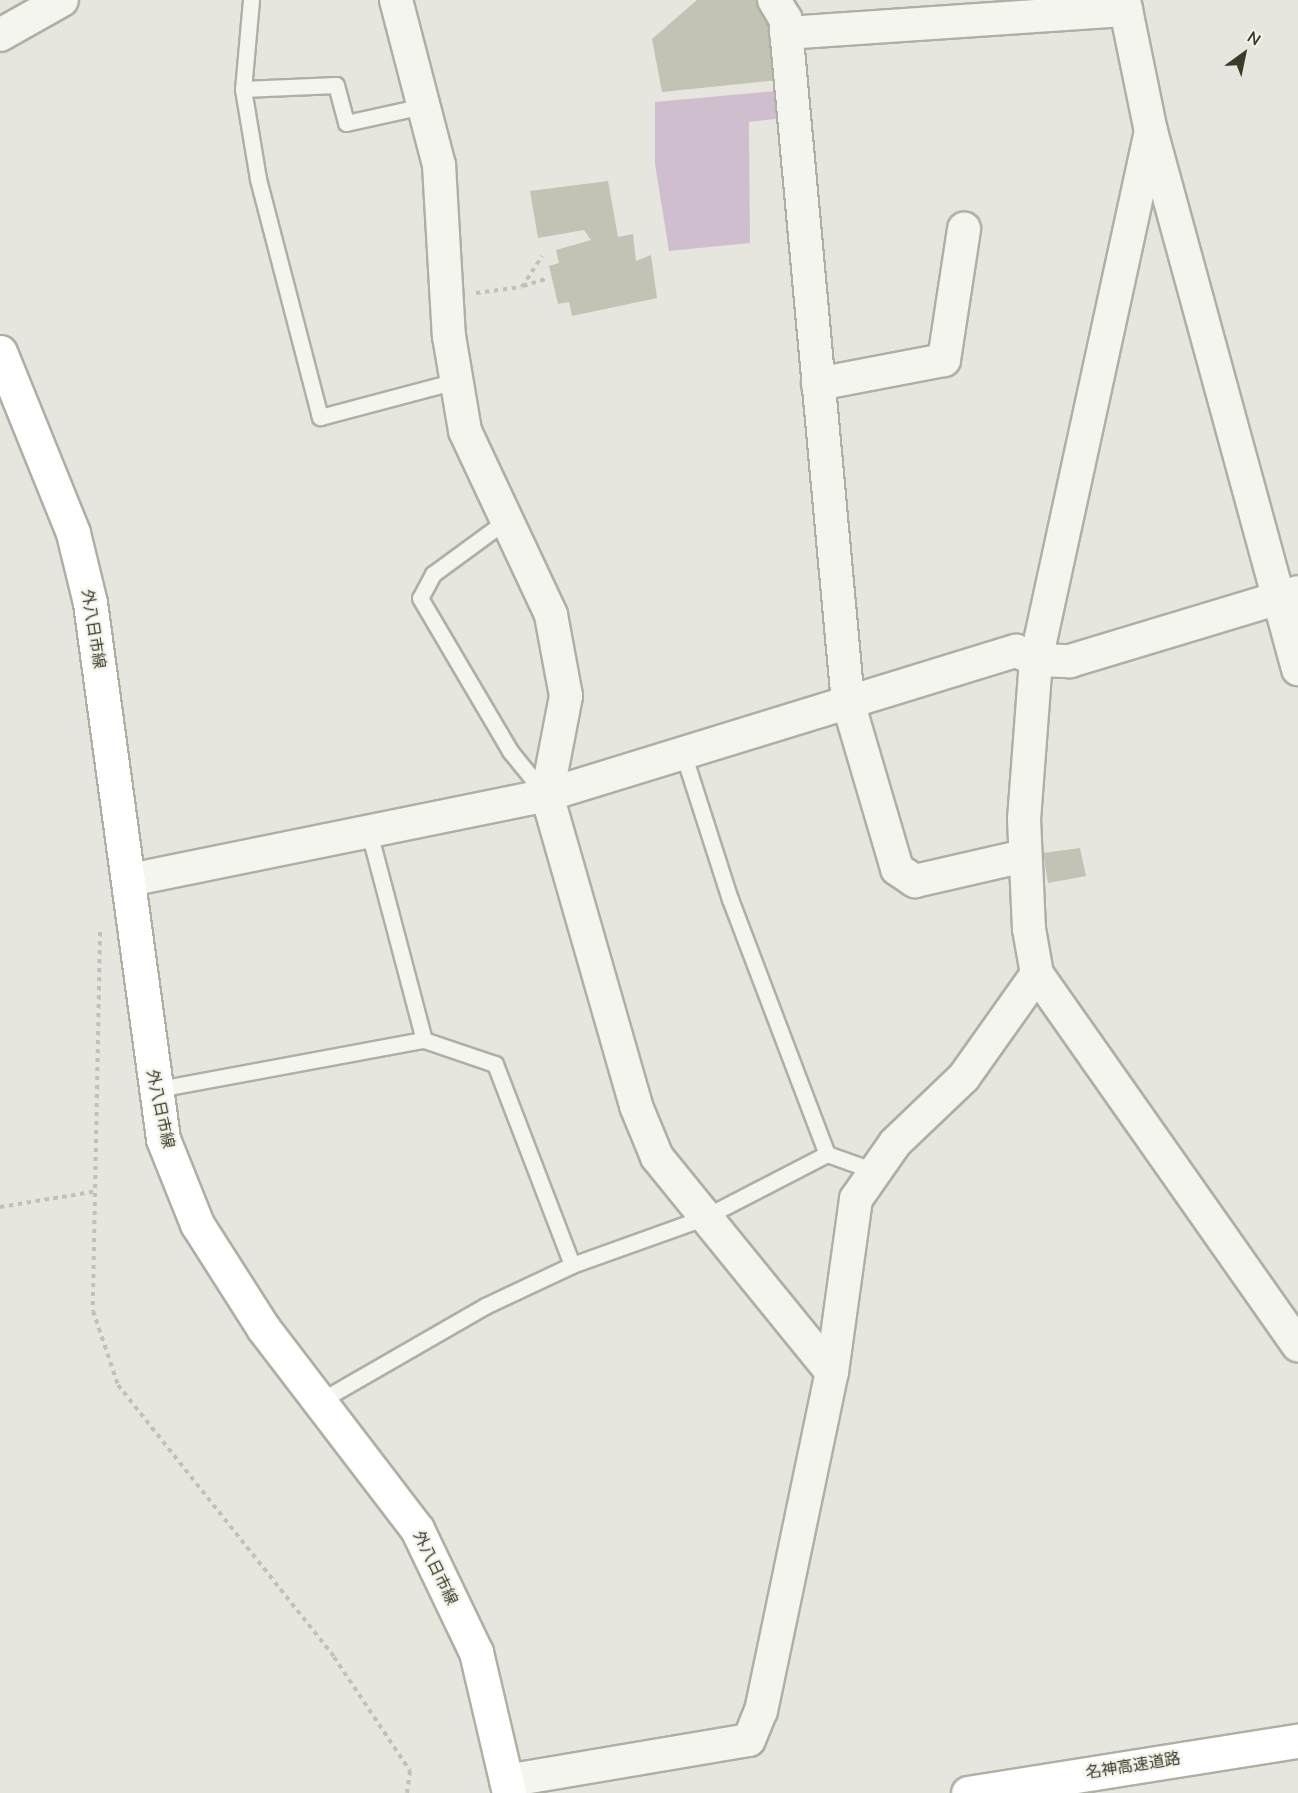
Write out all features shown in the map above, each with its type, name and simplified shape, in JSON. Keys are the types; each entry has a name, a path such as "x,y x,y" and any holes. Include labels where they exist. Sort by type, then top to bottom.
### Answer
{"main road":[{"name":"外八日市線","path":"0,352 73,533 90,603 130,880 153,1090 163,1139 197,1224 264,1329 417,1529 476,1652 507,1787"},
{"name":"名神高速道路","path":"968,1793 1298,1741"}],"street":[{"path":"0,36 62,0"},
{"path":"396,0 439,165 446,297 456,381 465,431 504,522 551,615 566,696 547,795 636,1106 657,1157 703,1218 832,1372"},
{"path":"774,0 786,33 848,702 897,869 915,881 1024,856"},
{"path":"786,33 975,10 1125,5 1151,131 1289,594 1298,669"},
{"path":"1151,131 1036,660 1024,856 1037,974 1298,1345"},
{"path":"818,384 944,360 964,229"},
{"path":"130,880 547,795 1016,651 1036,660 1070,660 1289,594"},
{"path":"507,1787 749,1740 761,1711 832,1372 856,1199 872,1170 964,1077 1037,974"}],"lane":[{"path":"251,0 243,89 258,179 320,417 456,381"},
{"path":"243,89 336,85 346,123 423,106"},
{"path":"504,522 433,574 420,598 510,751 547,795"},
{"path":"683,753 730,899 827,1154"},
{"path":"369,832 424,1040"},
{"path":"153,1090 424,1040 495,1064 572,1265"},
{"path":"320,1401 485,1306 572,1265 703,1218 827,1154 872,1170"}],"path":[{"path":"522,286 542,256"},
{"path":"446,297 522,286 546,279"},
{"path":"100,926 98,1191 93,1311 118,1385 334,1657 410,1772 407,1793"},
{"path":"0,1207 98,1191"}],"shaded area":[{"path":"776,91 783,118 749,122 750,243 669,251 655,164 655,102"}],"building":[{"path":"697,0 758,0 775,17 779,80 662,92 652,39"},
{"path":"608,181 618,237 633,234 636,261 651,255 657,298 572,316 569,302 558,304 549,266 559,263 556,250 591,240 584,230 538,238 530,191"},
{"path":"1080,848 1086,876 1048,883 1043,853"}]}
